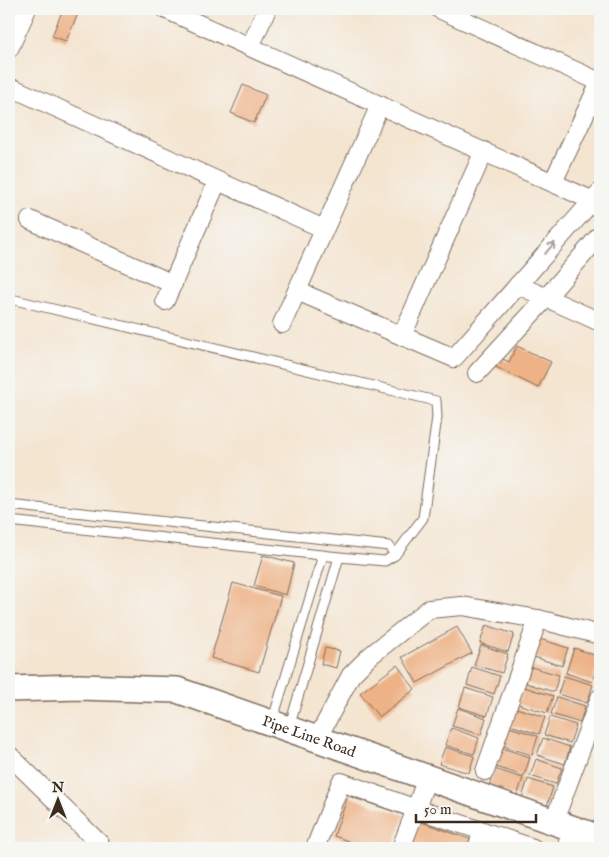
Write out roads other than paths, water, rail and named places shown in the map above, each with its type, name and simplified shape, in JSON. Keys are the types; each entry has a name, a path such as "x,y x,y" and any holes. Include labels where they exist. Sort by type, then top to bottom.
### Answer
{"street":[{"path":"9,49 27,9"},
{"path":"165,9 553,182 598,198 454,358 297,291"},
{"path":"250,47 267,9"},
{"path":"439,9 600,82 553,182"},
{"path":"15,89 324,229"},
{"path":"282,324 380,105"},
{"path":"402,336 484,151"},
{"path":"165,301 217,182"},
{"path":"30,220 173,284"},
{"path":"477,373 546,298 600,235"},
{"path":"518,285 600,322"},
{"path":"317,739 352,675 370,656 429,610 462,606 538,619 600,635"},
{"path":"485,771 538,619"},
{"name":"Pipe Line Road","path":"9,690 79,687 176,690 426,777 565,832 600,838"},
{"path":"565,832 600,698"},
{"path":"9,755 100,844 98,848"},
{"path":"400,848 416,809 426,777"},
{"path":"316,848 341,782 533,848"},
{"path":"477,848 483,832"}],"lane":[{"path":"9,301 11,299 436,401 437,417 423,518 395,554 386,561 9,521"},
{"path":"9,505 389,546 395,554"},
{"path":"280,726 323,554"},
{"path":"280,726 339,557"}]}
